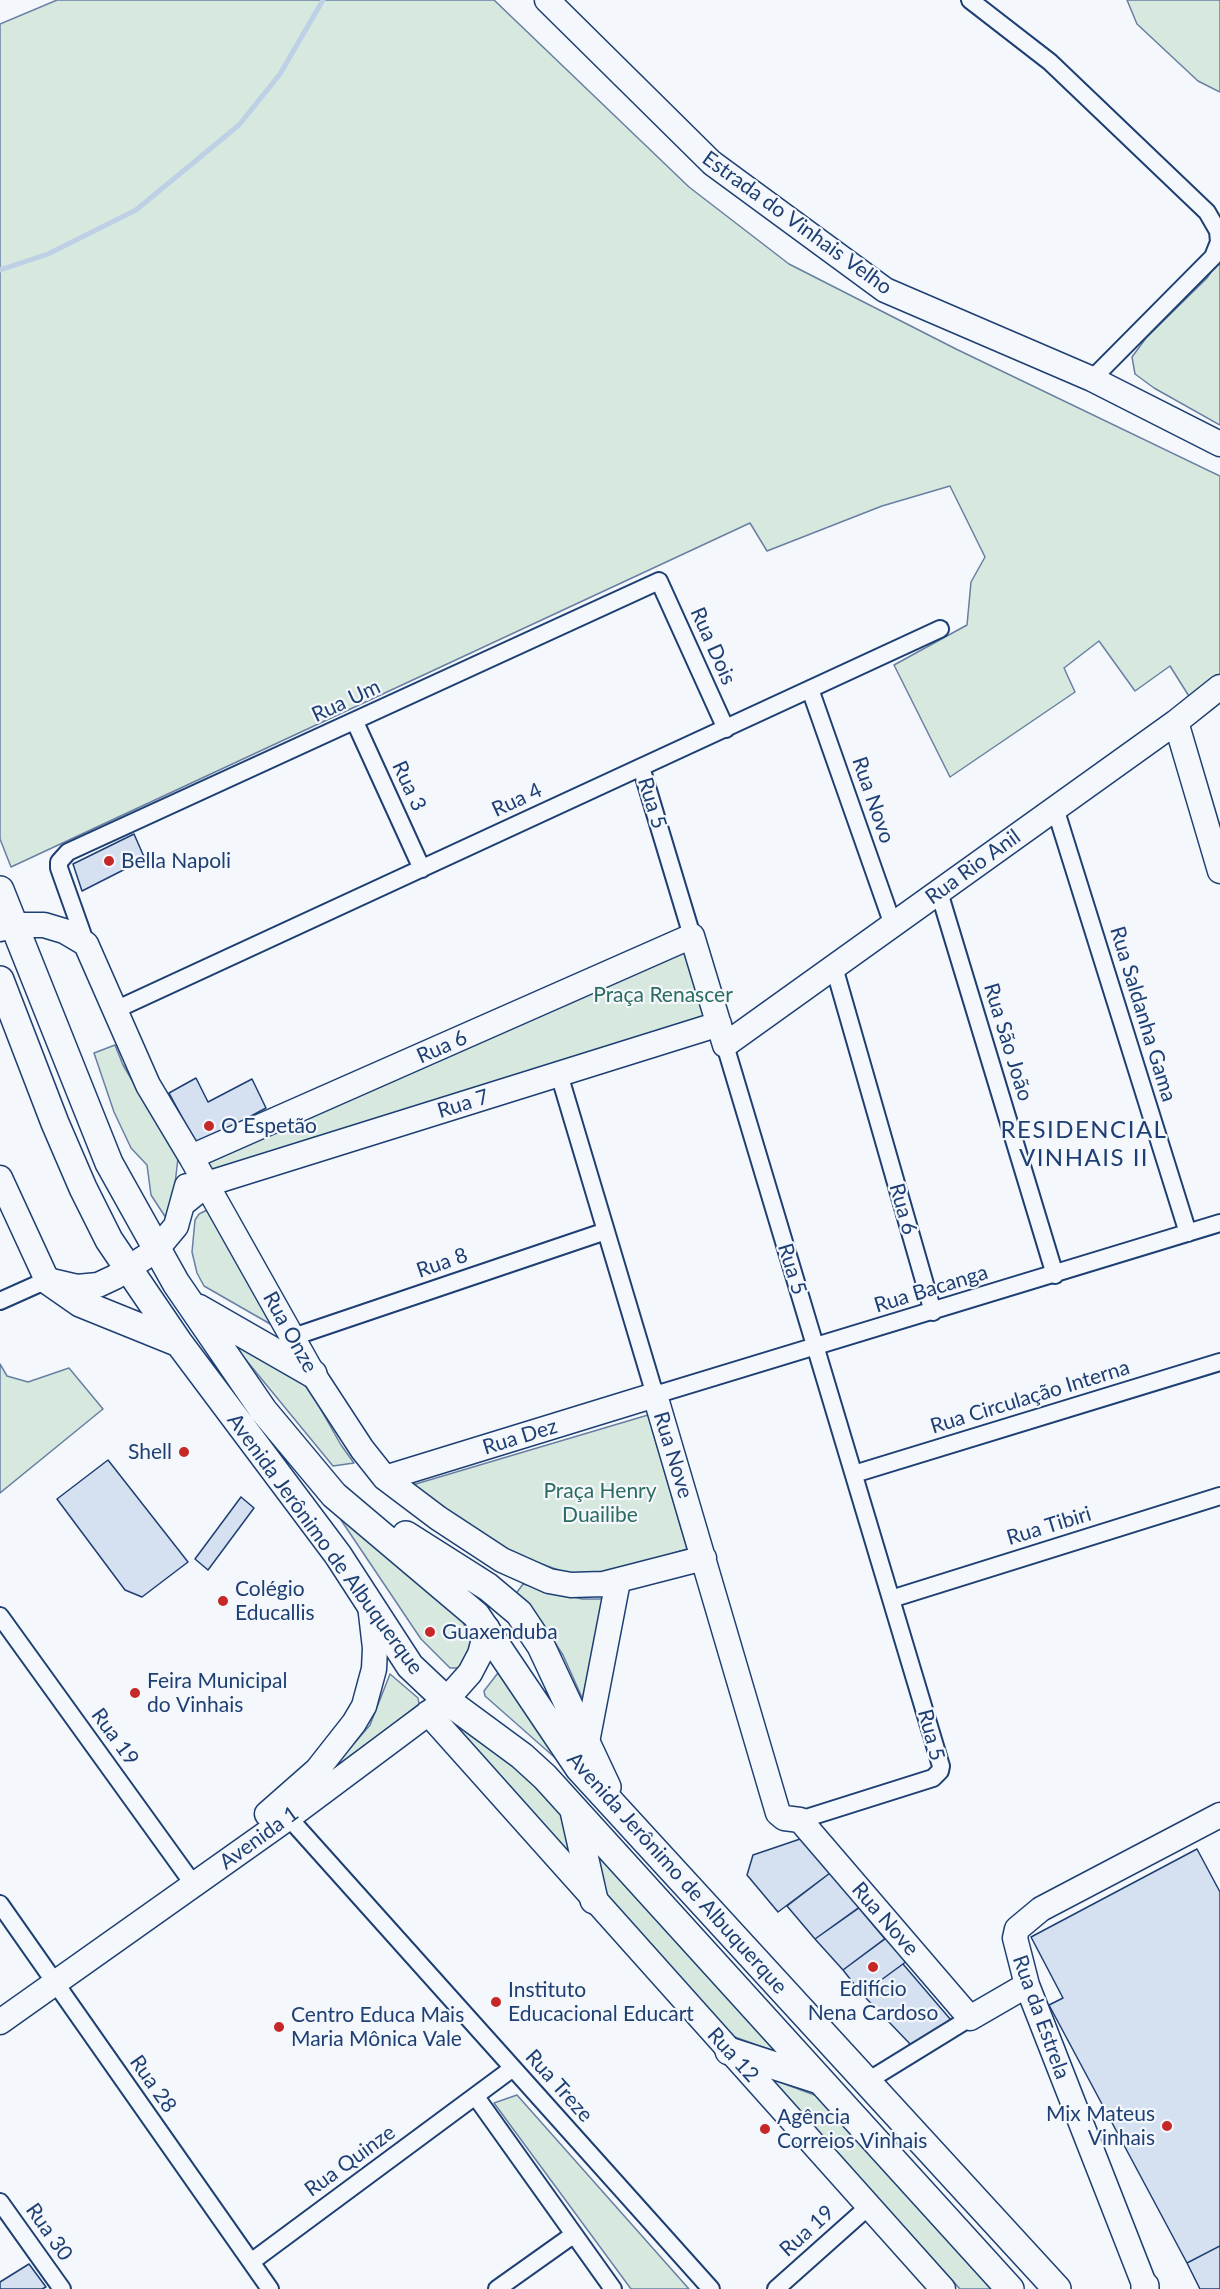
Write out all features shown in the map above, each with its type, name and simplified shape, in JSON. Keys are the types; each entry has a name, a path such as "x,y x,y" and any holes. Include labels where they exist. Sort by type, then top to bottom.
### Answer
{"main road":[{"name":"Avenida Jerônimo de Albuquerque","path":"0,890 7,927 96,1134 156,1250 263,1410 334,1495 463,1602 487,1628 579,1768 1057,2289"},
{"name":"Avenida Jerônimo de Albuquerque","path":"0,980 10,1031 83,1188 127,1269 179,1343 338,1555 437,1707 522,1756 573,1807 1010,2289"},
{"path":"47,1280 80,1303 179,1343"},
{"path":"191,1305 313,1374"},
{"path":"263,1410 314,1460 366,1506 433,1553 488,1587 519,1613 541,1646 618,1813"},
{"path":"573,1807 594,1900"},
{"path":"729,2051 820,2080"}],"street":[{"name":"Estrada do Vinhais Velho","path":"547,0 712,163 885,290 915,305 1092,379 1220,444"},
{"path":"970,0 1050,62 1207,212 1218,231 1219,242 1213,257 1092,379"},
{"name":"Rua Um","path":"59,868 59,862 68,852 659,581"},
{"name":"Rua Dois","path":"659,581 726,729"},
{"name":"Rua 4","path":"113,1011 940,630"},
{"name":"Rua Rio Anil","path":"722,1035 834,967 1176,722 1220,687"},
{"name":"Rua Novo","path":"810,690 893,925"},
{"name":"Rua 3","path":"355,722 422,869"},
{"path":"1176,722 1220,870"},
{"name":"Rua 5","path":"641,767 940,1761 940,1771 933,1778 800,1820"},
{"name":"Rua Saldanha Gama","path":"1055,808 1188,1233"},
{"name":"Rua Onze","path":"59,868 113,1011 148,1085 207,1184 313,1374 362,1449 385,1478 438,1518 527,1573 571,1585 618,1581 704,1558"},
{"name":"Rua São João","path":"939,892 1055,1275"},
{"path":"7,927 54,927 86,944"},
{"name":"Rua 6","path":"191,1157 692,936"},
{"name":"Rua 6","path":"834,967 933,1312"},
{"name":"Rua 7","path":"207,1184 559,1074 722,1035"},
{"name":"Rua Nove","path":"559,1074 778,1813 784,1818 800,1820 970,2018"},
{"path":"0,1301 47,1280 67,1286 98,1285 156,1250 176,1226 185,1202 191,1157"},
{"path":"0,1178 47,1280"},
{"path":"185,1202 207,1184"},
{"name":"Rua Bacanga","path":"655,1395 816,1348 1220,1223"},
{"name":"Rua 8","path":"293,1338 606,1231"},
{"name":"Rua Circulação Interna","path":"854,1474 1220,1362"},
{"name":"Rua Dez","path":"385,1478 655,1395"},
{"name":"Rua Tibiri","path":"891,1599 1220,1496"},
{"path":"587,1742 618,1581"},
{"name":"Avenida 1","path":"283,1812 364,1706 374,1669 375,1638 370,1602"},
{"name":"Rua 19","path":"0,1616 190,1878"},
{"name":"Avenida 1","path":"0,2022 51,1977 283,1812 437,1707 470,1673 480,1654 487,1628"},
{"name":"Rua 12","path":"437,1707 594,1900 943,2289"},
{"name":"Rua Treze","path":"283,1812 711,2289"},
{"name":"Rua da Estrela","path":"1145,2288 1027,1985 1014,1938 1017,1929 1025,1920 1041,1909 1220,1815"},
{"name":"Rua 28","path":"0,1904 270,2289"},
{"name":"Avenida 1","path":"0,2004 51,1977"},
{"path":"866,2082 1027,1985"},
{"name":"Rua Quinze","path":"250,2262 513,2068"},
{"path":"476,2097 613,2289"},
{"name":"Rua 30","path":"0,2202 7,2226 62,2289"},
{"name":"Rua 19","path":"776,2289 868,2207"},
{"path":"497,2289 573,2235"}],"green space":[{"path":"57,0 494,0 689,187 789,264 956,349 1220,476 1220,677 1192,701 1170,666 1135,691 1099,641 1064,668 1075,692 950,777 894,665 967,625 971,582 985,557 950,486 882,506 767,551 750,523 11,867 0,839 0,24"},
{"path":"1127,0 1220,0 1220,92 1198,81 1137,24"},
{"path":"1220,258 1220,425 1154,388 1135,374 1132,357 1146,338 1207,278"},
{"name":"Praça Renascer","path":"686,943 713,1018 213,1171 208,1163"},
{"path":"115,1045 123,1065 178,1158 172,1210 166,1218 151,1195 147,1165 131,1148 114,1112 94,1053"},
{"path":"209,1209 272,1325 204,1286 197,1273 192,1252 195,1220 199,1214"},
{"path":"232,1343 307,1385 341,1445 354,1463 333,1466"},
{"path":"0,1364 7,1376 28,1382 69,1368 103,1409 0,1493"},
{"name":"Praça Henry Duailibe","path":"648,1415 687,1549 606,1574 567,1573 536,1562 503,1547 409,1486"},
{"path":"341,1520 347,1520 462,1620 472,1641 464,1664 459,1668 450,1668 421,1639"},
{"path":"523,1584 582,1599 606,1599 584,1702 563,1655 534,1611 515,1595"},
{"path":"501,1669 533,1725 561,1763 485,1696 484,1691"},
{"path":"390,1674 418,1698 419,1704 337,1770 334,1767 370,1725"},
{"path":"448,1718 459,1720 559,1804 576,1862"},
{"path":"592,1844 782,2054 732,2036 606,1898"},
{"path":"769,2078 825,2099 995,2289 960,2289"},
{"path":"517,2095 689,2289 631,2289 494,2103"}],"building":[{"name":"Bella Napoli","path":"134,834 145,859 82,891 73,864"},
{"name":"O Espetão","path":"196,1078 208,1102 252,1079 266,1108 197,1145 169,1093"},
{"path":"108,1460 188,1562 142,1597 125,1590 57,1499"},
{"path":"241,1497 254,1508 208,1570 195,1559"},
{"path":"806,1837 834,1870 778,1912 747,1875 753,1855"},
{"name":"Mix Mateus Vinhais","path":"1197,1849 1220,1892 1220,2246 1187,2263 1049,2005 1063,1998 1031,1937"},
{"path":"834,1870 865,1903 815,1939 787,1906"},
{"path":"859,1908 885,1939 843,1970 815,1939"},
{"name":"Edifício Nena Cardoso","path":"887,1937 907,1961 862,1994 843,1970"},
{"path":"903,1964 951,2020 912,2046 862,1994"},
{"path":"1220,2246 1220,2289 1200,2289 1187,2263"},
{"path":"29,2264 46,2287 42,2289 0,2289 0,2282"}],"waterway":[{"path":"0,270 48,254 136,210 239,125 280,74 323,0"}],"place":[{"name":"Bella Napoli","path":"109,861"},
{"name":"O Espetão","path":"209,1126"},
{"name":"Shell","path":"184,1452"},
{"name":"Colégio Educallis","path":"223,1601"},
{"name":"Guaxenduba","path":"430,1632"},
{"name":"Feira Municipal do Vinhais","path":"135,1693"},
{"name":"Edifício Nena Cardoso","path":"873,1967"},
{"name":"Instituto Educacional Educart","path":"496,2002"},
{"name":"Centro Educa Mais Maria Mônica Vale","path":"279,2027"},
{"name":"Mix Mateus Vinhais","path":"1167,2126"},
{"name":"Agência Correios Vinhais","path":"765,2129"}],"district":[{"name":"RESIDENCIAL VINHAIS II","path":"1084,1144"}]}
